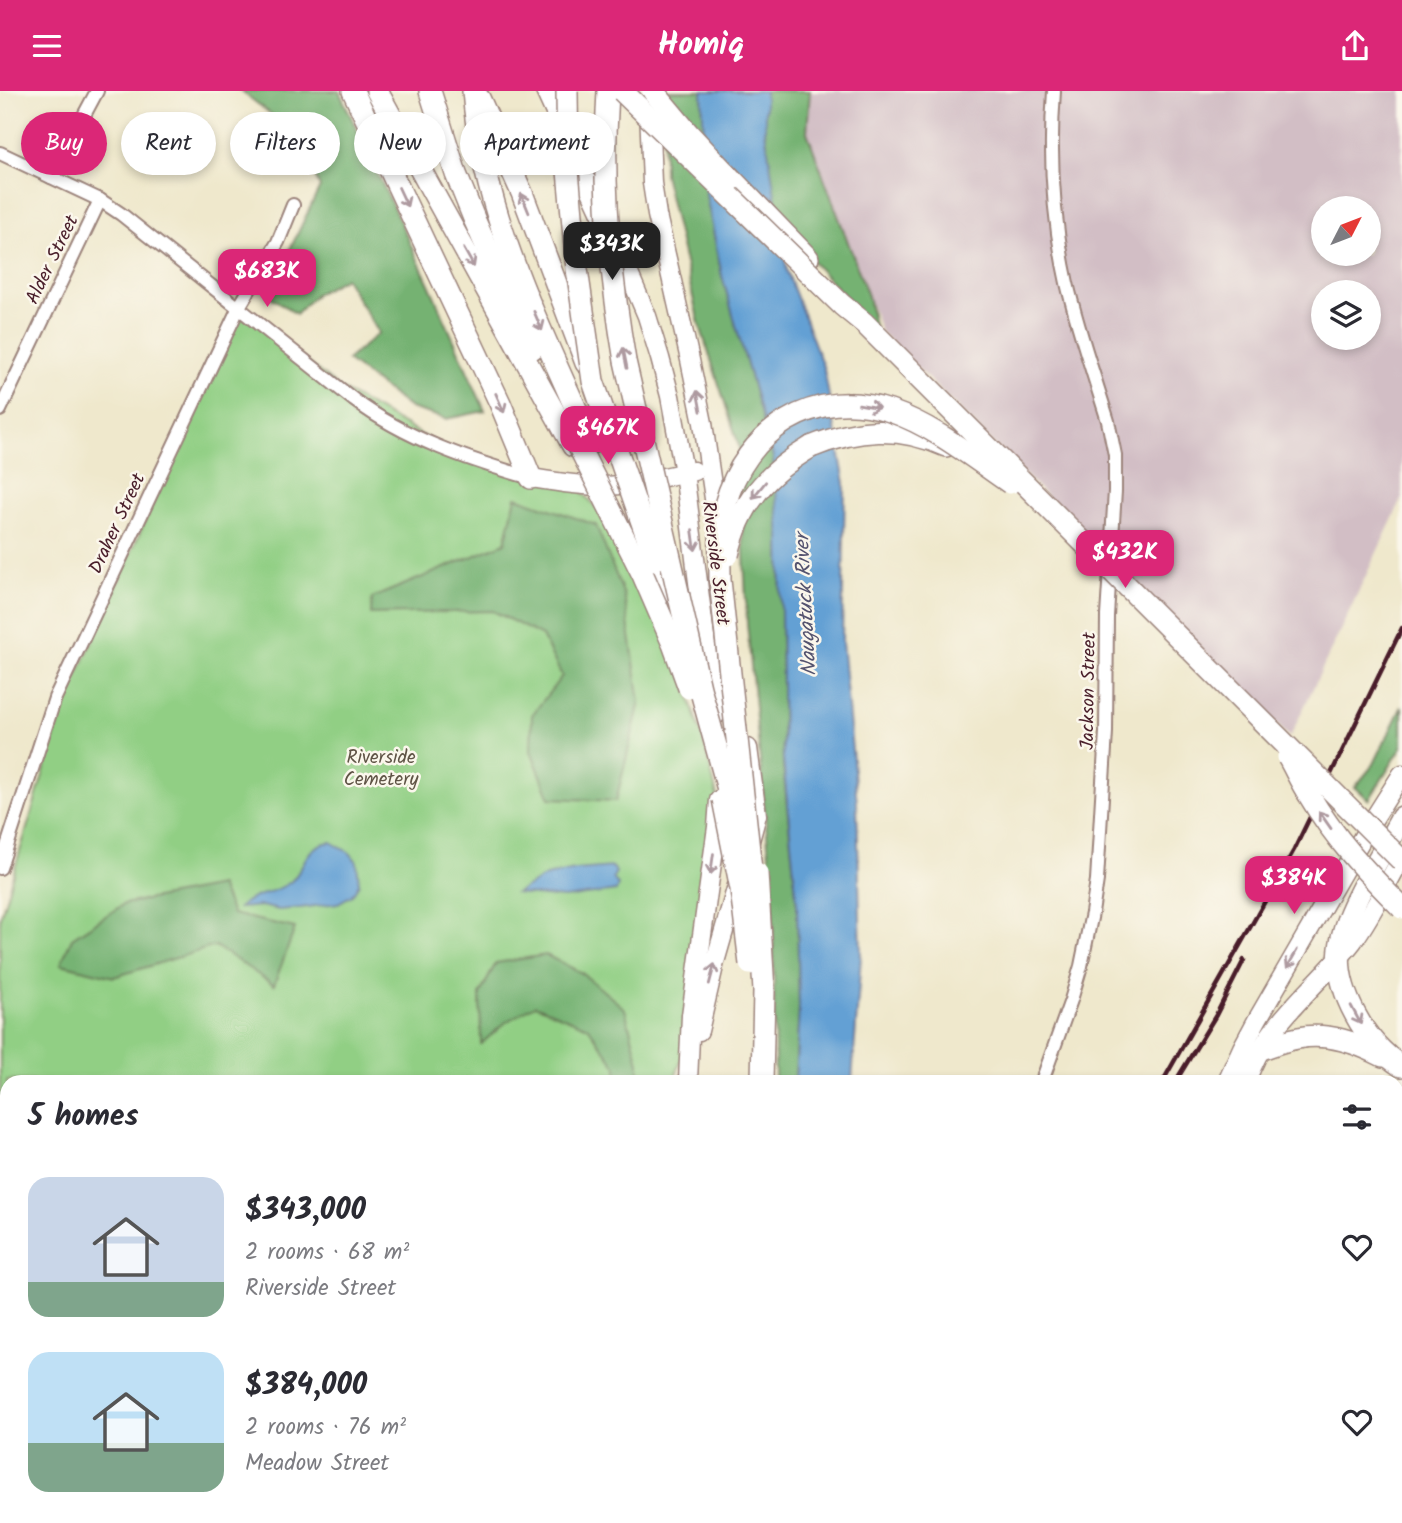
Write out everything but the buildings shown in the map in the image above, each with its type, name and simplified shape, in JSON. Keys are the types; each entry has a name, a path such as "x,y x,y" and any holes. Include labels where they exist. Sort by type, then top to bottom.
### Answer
{"highway":[{"path":"354,91 500,403 531,478"},
{"path":"377,91 580,445"},
{"path":"430,91 452,162 475,221 548,386 638,563 690,689 721,790 732,840 753,993 759,1075"},
{"path":"475,91 483,165 503,236 580,445"},
{"path":"475,91 522,194 593,381 700,688"},
{"path":"567,91 568,171 577,269 593,381"},
{"path":"608,91 606,213 625,361 700,688 753,888"},
{"path":"624,91 842,305 864,323 1402,859"},
{"path":"652,91 702,148 844,297 864,323"},
{"path":"759,1075 753,888 723,613 720,551 722,518 731,487 754,447 785,420 802,412 821,406 865,404 911,419 935,432 1053,511 1402,859"},
{"path":"759,1075 764,991 758,875 726,581 733,535 741,515 764,482 794,457 830,439 868,431 911,433 933,440 956,450 1053,511"},
{"path":"1276,734 1308,795 1339,839 1402,908"},
{"path":"1353,811 1402,843"},
{"path":"1401,1066 1379,1049 1357,1019 1344,987 1339,957 1341,936 1347,919 1402,817"},
{"path":"1261,1049 1300,1037 1326,1037 1365,1048 1401,1066"}],"street":[{"path":"51,177 97,91"},
{"name":"Riverside Street","path":"545,91 647,316 670,396 684,473 713,698 719,769 717,827 691,1015 688,1073"},
{"name":"Riverside Street","path":"652,91 652,183 703,423 757,815 715,962 688,1073"},
{"name":"Jackson Street","path":"1044,1075 1076,983 1095,897 1107,732 1107,616 1115,470 1108,421 1063,263 1053,181 1054,91"},
{"path":"0,153 100,200 140,228 354,400 391,425 430,443 502,469 554,482 603,486 710,469"},
{"name":"Alder Street","path":"0,410 100,200"},
{"name":"Draher Street","path":"0,868 55,698 239,307 278,242 293,205"},
{"path":"1230,1075 1257,1020 1402,774"},
{"path":"1249,1075 1261,1049 1280,1022 1364,925 1402,859"}],"shaded area":[{"path":"810,91 1402,91 1402,499 1290,737 881,332 807,132"}],"green space":[{"path":"241,91 339,91 354,123 354,175 378,175 485,411 446,419 410,408 347,360 379,333 345,278 316,294 296,314 268,295 320,187 314,175 340,175 340,112 268,112"},
{"path":"663,91 702,91 706,195 722,276 773,457 780,536 783,766 797,904 799,1007 795,1075 775,1075 773,898 747,623 739,446 699,323 664,174"},
{"path":"765,91 810,91 807,132 868,296 877,342 852,304 778,225 765,130"},
{"name":"Riverside Cemetery","path":"239,307 341,389 447,449 576,485 607,519 673,644 704,742 723,821 689,1037 676,1075 0,1075 0,918 63,708"},
{"path":"516,497 596,525 624,595 640,702 616,801 550,798 531,751 532,715 562,676 542,636 493,611 371,614 372,598 505,543"},
{"path":"1402,706 1402,747 1369,800 1355,787 1374,764"},
{"path":"220,886 232,914 295,928 274,985 215,946 114,977 61,964 72,938 124,904"},
{"path":"546,955 582,973 625,1009 639,1063 639,1075 617,1075 617,1067 588,1027 535,1005 506,1022 481,1044 480,994 496,963"}],"water":[{"name":"Naugatuck River","path":"702,91 765,91 765,131 787,271 824,369 845,483 842,642 857,803 861,956 852,1075 795,1075 799,1007 797,904 783,760 780,536 773,457 722,276 706,195"},
{"path":"331,842 350,853 357,862 359,884 352,895 338,903 300,908 239,908 250,900 289,883 314,848"},
{"path":"613,867 616,872 613,878 618,885 616,891 564,898 516,893 546,876"}],"railway":[{"path":"1166,1075 1294,850 1402,628"},
{"path":"1179,1075 1216,1015 1244,960"}]}
